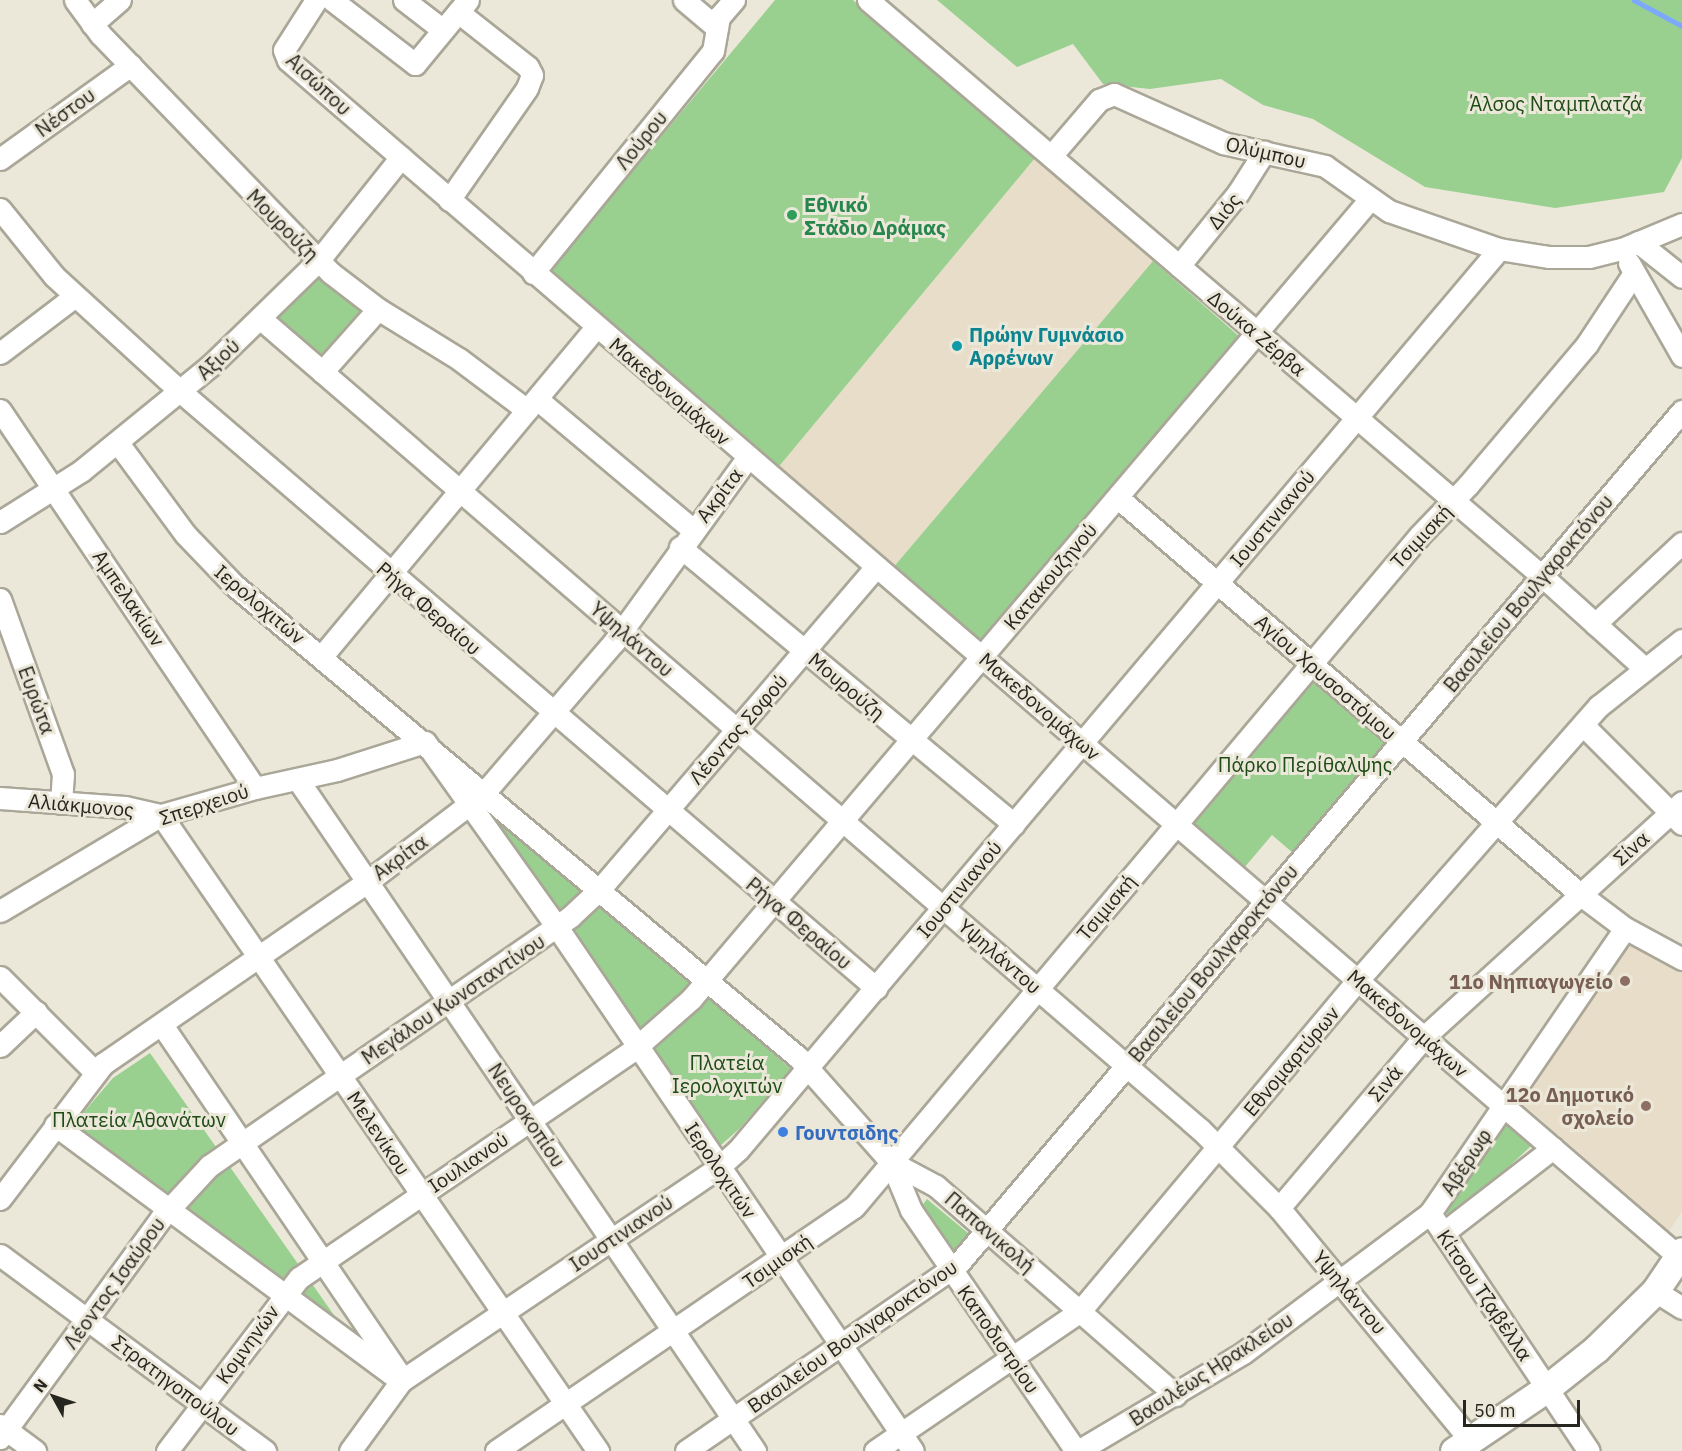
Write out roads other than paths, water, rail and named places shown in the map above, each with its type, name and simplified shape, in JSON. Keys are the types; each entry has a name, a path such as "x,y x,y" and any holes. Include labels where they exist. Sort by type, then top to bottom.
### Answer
{"main road":[{"path":"1462,1445 1547,1388 1596,1349 1656,1291 1680,1254"}],"street":[{"name":"Μουρούζη","path":"75,0 92,24 318,261 378,309 532,405 693,530"},
{"path":"92,24 120,0"},
{"name":"Αισώπου","path":"316,0 283,55 401,158"},
{"path":"332,0 415,64 463,6 528,68 532,78 449,200"},
{"path":"404,0 443,30"},
{"path":"684,0 717,28"},
{"name":"Λούρου","path":"533,273 713,51 719,18 734,0"},
{"name":"Δούκα Ζέρβα","path":"868,0 1542,576 1644,668"},
{"name":"Νέστου","path":"0,159 131,65"},
{"name":"Ολύμπου","path":"1051,156 1099,100 1112,94 1202,135 1332,169 1370,199 1408,219 1499,249 1577,258 1630,245 1682,224"},
{"name":"Διός","path":"1179,266 1251,176 1264,152"},
{"name":"Μακεδονομάχων","path":"401,158 747,458 1680,1254"},
{"name":"Αξιού","path":"0,522 56,489 181,392 261,319 318,261 401,158"},
{"name":"Κατακουζηνού","path":"708,981 1370,199"},
{"name":"Ρήγα Φεραίου","path":"0,209 50,272 181,392 390,574 876,988"},
{"path":"1630,245 1634,273 1682,356"},
{"path":"1630,245 1682,277"},
{"name":"Ιουστινιανού","path":"350,1451 401,1381 719,1167 809,1067 1499,249"},
{"name":"Τσιμισκή","path":"496,1451 850,1211 1419,536 1454,501 1587,344 1634,273"},
{"path":"0,353 75,296"},
{"path":"322,372 378,309"},
{"name":"Υψηλάντου","path":"261,319 1219,1147 1279,1208 1342,1281 1462,1445"},
{"path":"322,656 596,327"},
{"name":"Αμπελακίων","path":"0,410 56,489 255,788"},
{"name":"Βασιλείου Βουλγαροκτόνου","path":"686,1451 951,1269 987,1231 1682,411"},
{"name":"Ιερολοχιτών","path":"118,443 199,550 425,742 478,799 599,890 809,1067"},
{"name":"Ακρίτα","path":"0,1199 95,1072 367,882 478,799 621,630 747,458"},
{"name":"Αγίου Χρυσοστόμου","path":"1117,497 1581,895 1625,928 1682,959"},
{"path":"1595,624 1682,543"},
{"name":"Μουρούζη","path":"680,547 1014,824"},
{"name":"Λέοντος Σοφού","path":"599,890 876,567"},
{"name":"Ευρώτα","path":"0,599 63,774 62,803"},
{"name":"Εθνομαρτύρων","path":"875,1451 907,1442 1012,1358 1080,1311 1358,980 1583,725 1644,668 1682,640"},
{"path":"1583,725 1678,813"},
{"name":"Σπερχειού","path":"0,911 161,815 255,788 298,780 425,742"},
{"name":"Νευροκοπίου","path":"298,780 756,1451"},
{"name":"Αλιάκμονος","path":"0,798 132,808 161,815"},
{"name":"Ιερολοχιτών","path":"478,799 557,927 637,1047 907,1442"},
{"name":"Σίνα","path":"1581,895 1678,813"},
{"name":"Μελενίκου","path":"161,815 597,1451"},
{"name":"Μεγάλου Κωνσταντίνου","path":"242,1140 340,1076 557,927 599,890"},
{"name":"Σινά","path":"1279,1208 1424,1037 1581,895"},
{"name":"Αβέρωφ","path":"1342,1281 1430,1213 1625,928"},
{"path":"0,977 95,1072"},
{"name":"Ιουλιανού","path":"283,1295 323,1260 637,1047 708,981"},
{"path":"0,1046 36,1012"},
{"path":"162,1025 323,1260 401,1381"},
{"name":"Παπανικολή","path":"809,1067 891,1162 931,1181 1176,1395"},
{"path":"55,1125 167,1211 401,1381"},
{"name":"Λέοντος Ισαύρου","path":"2,1431 167,1211 209,1166 242,1140"},
{"path":"1443,1233 1553,1148"},
{"name":"Καποδιστρίου","path":"891,1162 911,1210 1077,1451"},
{"name":"Κίτσου Τζαβέλλα","path":"1430,1213 1584,1444"},
{"name":"Στρατηγοπούλου","path":"0,1254 265,1451"},
{"name":"Βασιλέως Ηρακλείου","path":"1077,1451 1176,1395 1243,1353 1342,1281"},
{"path":"1656,1291 1682,1308"},
{"name":"Κομνηνών","path":"167,1451 283,1295"},
{"path":"2,1431 35,1451"},
{"path":"1584,1444 1600,1451"}],"waterway":[{"path":"1634,0 1682,26"}],"place":[{"name":"Εθνικό Στάδιο Δράμας","path":"792,215"},
{"name":"Πρώην Γυμνάσιο Αρρένων","path":"957,346"},
{"name":"11ο Νηπιαγωγείο","path":"1625,981"},
{"name":"12ο Δημοτικό σχολείο","path":"1646,1106"},
{"name":"Γουντσιδης","path":"783,1132"}],"park label":[{"name":"Άλσος Νταμπλατζά","path":"1556,103"},
{"name":"Πάρκο Περίθαλψης","path":"1305,764"},
{"name":"Πλατεία Ιερολοχιτών","path":"727,1074"},
{"name":"Πλατεία Αθανάτων","path":"139,1119"}]}
